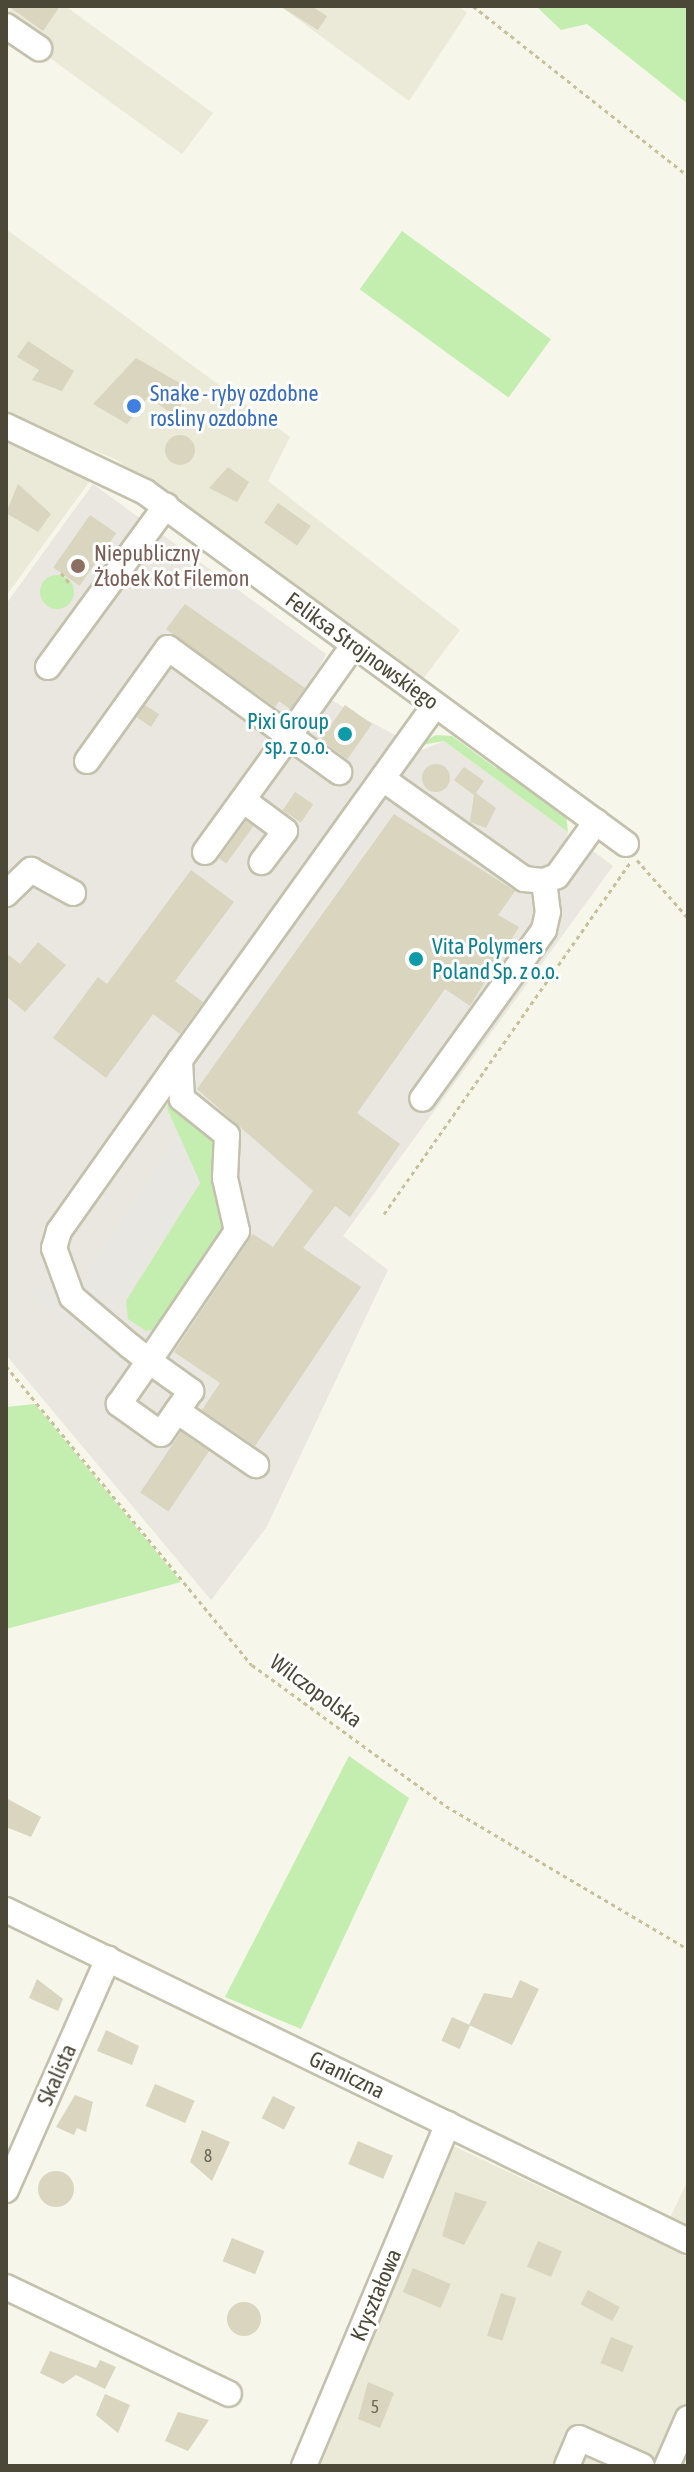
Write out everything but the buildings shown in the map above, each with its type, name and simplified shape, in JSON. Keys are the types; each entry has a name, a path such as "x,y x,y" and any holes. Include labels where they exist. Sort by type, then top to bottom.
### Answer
{"street":[{"path":"6,26 39,48"},
{"name":"Feliksa Strojnowskiego","path":"6,426 95,463 166,506 626,844"},
{"path":"48,667 166,506"},
{"path":"205,852 353,646"},
{"path":"87,761 168,648 339,772"},
{"path":"180,1060 182,1099 227,1135 225,1178 237,1231 149,1361 119,1404 161,1434 191,1391 149,1361 72,1297 54,1248 59,1231 180,1060 435,705"},
{"path":"383,779 524,879 544,881 557,876 596,822"},
{"path":"243,800 285,831 262,862"},
{"path":"6,894 31,870 73,893"},
{"path":"422,1099 544,930 544,881"},
{"path":"177,1411 256,1465"},
{"name":"Graniczna","path":"6,1910 688,2241"},
{"name":"Skalista","path":"6,2190 108,1959"},
{"name":"Kryształowa","path":"304,2466 448,2124"},
{"path":"6,2287 229,2394"},
{"path":"667,2466 688,2418"},
{"path":"567,2466 579,2438 642,2466"}],"path":[{"path":"473,6 688,176"},
{"path":"61,573 71,585"},
{"path":"384,1214 634,856 688,918"},
{"name":"Wilczopolska","path":"6,1366 252,1665 446,1806 688,1949"}],"shaded area":[{"path":"6,6 65,6 213,113 182,154 6,26"},
{"path":"280,6 459,6 467,13 409,101"},
{"path":"6,229 290,437 268,481 460,630 423,679 115,459 6,414"},
{"path":"6,439 95,474 6,596"},
{"name":"Vita Polymers Poland Sp. z o.o.","path":"93,484 326,654 309,688 422,750 444,741 568,832 565,848 581,859 593,851 613,866 343,1236 388,1270 266,1528 211,1600 6,1355 6,604"},
{"path":"372,808 385,817 342,879 328,870"},
{"path":"179,1135 200,1183 108,1320 79,1281"},
{"path":"38,1282 129,1356 120,1367 29,1293"},
{"path":"447,2143 688,2257 688,2466 301,2466"},
{"path":"688,2180 688,2226 670,2218"}],"green space":[{"path":"536,6 688,6 688,104 587,24 561,30"},
{"path":"402,231 551,339 509,397 360,289"},
{"path":"57,575 69,580 74,592 69,604 57,609 45,604 40,592 45,580"},
{"path":"436,735 452,736 496,768 510,768 566,814 568,832 444,741 416,746"},
{"path":"172,1088 216,1134 223,1235 160,1328 146,1331 128,1319 126,1301 200,1183 167,1108"},
{"path":"35,1404 181,1582 6,1629 6,1407"},
{"path":"349,1756 409,1798 301,2029 225,1997"}],"place":[{"name":"Snake - ryby ozdobne rosliny ozdobne","path":"134,406"},
{"name":"Niepubliczny Żłobek Kot Filemon","path":"78,566"},
{"name":"Pixi Group sp. z o.o.","path":"345,734"},
{"name":"Vita Polymers Poland Sp. z o.o.","path":"416,959"}]}
